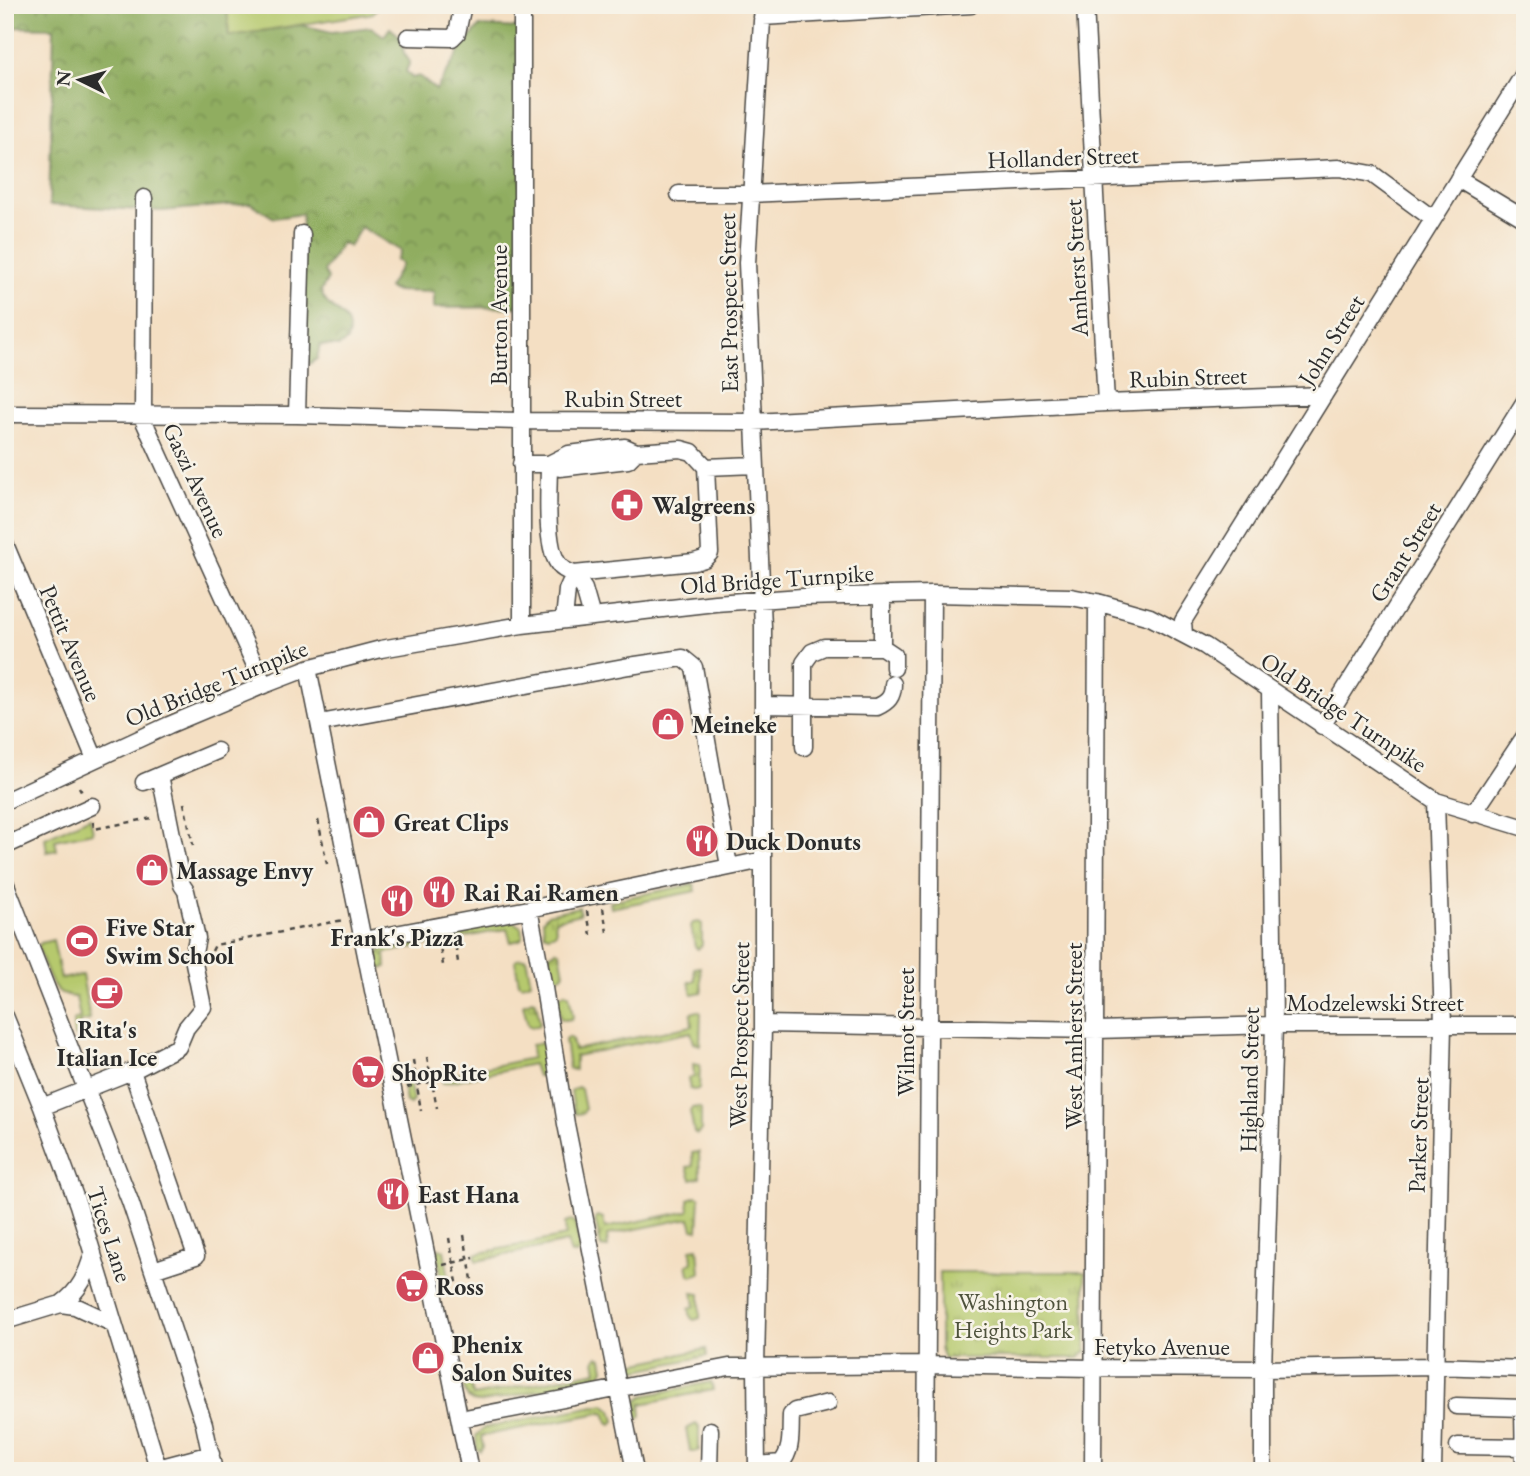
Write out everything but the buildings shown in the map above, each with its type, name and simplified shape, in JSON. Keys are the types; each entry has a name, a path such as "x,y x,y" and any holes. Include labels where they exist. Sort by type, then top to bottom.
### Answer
{"street":[{"path":"408,37 452,38 457,33 463,5"},
{"name":"Burton Avenue","path":"522,5 522,625"},
{"path":"763,11 971,5"},
{"name":"Amherst Street","path":"1085,5 1106,403"},
{"name":"East Prospect Street","path":"762,600 747,262 763,11"},
{"name":"John Street","path":"1184,634 1183,621 1458,179 1520,91 1525,72"},
{"name":"Hollander Street","path":"679,194 750,194 1339,168 1372,174 1433,219"},
{"path":"1458,179 1525,219"},
{"name":"Gaszi Avenue","path":"144,198 143,414 264,685"},
{"path":"297,415 302,234"},
{"name":"Rubin Street","path":"5,414 297,415 520,421 752,422 1106,403 1324,395"},
{"name":"Grant Street","path":"1322,726 1331,716 1525,401"},
{"path":"521,464 549,464 569,454 625,447 636,452 681,449 692,452 706,467 710,553 704,559 574,574 561,568 555,558 551,541 549,464"},
{"path":"706,467 755,466"},
{"name":"Pettit Avenue","path":"5,544 95,759"},
{"path":"574,574 584,589 592,617"},
{"path":"564,620 567,590 574,574"},
{"name":"Old Bridge Turnpike","path":"5,801 264,685 308,668 381,649 522,625 762,600 932,594 1071,597 1150,617 1205,646 1436,801 1525,828"},
{"name":"Wilmot Street","path":"926,1471 932,594"},
{"path":"882,595 882,647"},
{"name":"West Prospect Street","path":"757,1468 756,1367 763,1024 762,600"},
{"name":"West Amherst Street","path":"1093,1471 1097,602"},
{"path":"763,705 804,706 877,707 887,703 893,693 894,655 882,647 824,647 812,652 804,663 804,706 804,747"},
{"path":"320,723 682,658 694,667 729,866"},
{"path":"308,668 470,1471"},
{"name":"Highland Street","path":"1263,1471 1263,1369 1274,1025 1270,690"},
{"path":"1473,814 1525,736"},
{"path":"144,782 217,751"},
{"path":"42,1107 132,1071 178,1047 186,1028 203,1007 193,958 197,938 186,891 182,885 160,775"},
{"name":"Parker Street","path":"1433,1471 1443,1025 1436,801"},
{"path":"5,846 92,812"},
{"path":"363,940 529,909 763,860"},
{"path":"5,882 130,1201 204,1424 214,1471"},
{"path":"529,909 552,1032 565,1124 635,1471"},
{"name":"Tices Lane","path":"5,1016 42,1107 93,1252 159,1469"},
{"name":"Modzelewski Street","path":"763,1024 1097,1030 1274,1025 1525,1025"},
{"path":"132,1071 196,1256 153,1270"},
{"path":"5,1321 61,1304 78,1290 93,1252"},
{"path":"61,1304 75,1306 114,1324"},
{"name":"Fetyko Avenue","path":"460,1419 729,1367 926,1364 1092,1368 1434,1366 1525,1369"},
{"path":"757,1468 781,1463 786,1457 791,1415 795,1411 828,1403"},
{"path":"1456,1406 1524,1408 1524,1471"},
{"path":"709,1471 710,1430"},
{"path":"1458,1446 1524,1447"},
{"path":"159,1469 211,1454"}],"path":[{"path":"184,803 193,845"},
{"path":"92,812 94,829 156,817"},
{"path":"318,820 327,864"},
{"path":"603,906 607,932"},
{"path":"587,909 591,935"},
{"path":"208,957 215,945 341,920 346,924"},
{"path":"454,937 458,962"},
{"path":"439,940 443,965"},
{"path":"427,1057 437,1108"},
{"path":"413,1060 421,1111"},
{"path":"404,1088 439,1080"},
{"path":"464,1235 473,1285"},
{"path":"449,1238 458,1288"},
{"path":"439,1266 474,1258"}],"green space":[{"path":"5,5 227,5 229,36 301,25 332,32 371,27 384,36 390,28 401,37 404,53 410,62 406,71 412,78 419,76 436,90 462,47 480,26 522,28 520,307 434,308 434,292 394,291 388,288 402,264 396,260 401,251 361,227 349,247 342,243 324,271 328,279 321,291 324,299 348,324 347,341 339,346 320,345 317,359 309,364 299,357 302,214 274,218 250,203 162,211 49,205 54,28 5,27"},
{"path":"227,5 379,5 373,13 229,36"},
{"path":"90,817 93,832 55,840 57,850 47,852 45,838"},
{"path":"694,884 696,891 611,908 610,901"},
{"path":"579,907 580,914 555,920 556,933 544,933 543,920 548,914"},
{"path":"512,921 521,927 523,937 520,940 511,942 507,929 385,953 386,967 382,969 379,966 378,954 386,946"},
{"path":"699,922 702,924 702,945 698,949 695,947 691,926"},
{"path":"53,940 61,979 82,975 90,1020 79,1022 79,1037 74,1035 73,1020 80,1018 76,997 67,996 55,987 38,947 41,943"},
{"path":"557,950 560,952 564,973 556,978 553,976 549,955"},
{"path":"526,958 531,982 522,985 519,983 515,961"},
{"path":"700,967 702,992 692,994 689,982 695,980 694,968"},
{"path":"565,993 569,995 573,1016 565,1020 561,1019 557,998"},
{"path":"532,1000 536,1002 540,1023 531,1027 528,1025 523,1004"},
{"path":"691,1013 701,1013 700,1045 694,1043 691,1032 575,1056 575,1070 569,1069 565,1040 568,1037 572,1039 574,1050 692,1026"},
{"path":"531,1045 544,1045 545,1076 537,1076 533,1064 443,1083 441,1077 532,1058"},
{"path":"693,1064 700,1065 699,1089 693,1090 690,1089 688,1078 694,1077"},
{"path":"403,1070 407,1073 413,1100 410,1104 406,1102 401,1073"},
{"path":"578,1087 581,1089 585,1109 583,1113 577,1114 574,1112 571,1091"},
{"path":"698,1107 701,1109 701,1130 697,1134 694,1132 690,1111"},
{"path":"699,1152 700,1177 691,1179 687,1167 693,1166 692,1153"},
{"path":"697,1196 700,1198 698,1230 693,1229 690,1218 607,1235 608,1248 601,1247 595,1219 598,1216 603,1218 605,1228 689,1211 688,1199"},
{"path":"565,1223 575,1223 579,1254 571,1254 567,1242 477,1261 475,1254 566,1236"},
{"path":"439,1248 444,1250 449,1278 446,1281 442,1280 437,1251"},
{"path":"698,1248 700,1273 692,1276 687,1264 692,1262 691,1249"},
{"name":"Washington Heights Park","path":"940,1272 1085,1272 1086,1351 1079,1358 944,1358 940,1349"},
{"path":"693,1293 700,1294 700,1318 694,1320 689,1308 695,1306"},
{"path":"706,1349 707,1356 638,1370 627,1366 623,1354 626,1351 630,1353 632,1364"},
{"path":"598,1356 602,1358 604,1369 599,1378 479,1403 468,1398 464,1387 467,1383 471,1385 473,1396 597,1371 595,1360"},
{"path":"711,1382 713,1390 641,1404 642,1415 639,1419 636,1417 635,1404 643,1396"},
{"path":"604,1404 612,1410 615,1421 611,1424 605,1412 481,1436 483,1447 480,1451 477,1449 476,1436 484,1428"},
{"path":"696,1424 699,1426 699,1450 694,1452 690,1450 686,1429"}],"place":[{"name":"Walgreens","path":"627,505"},
{"name":"Meineke","path":"668,724"},
{"name":"Great Clips","path":"369,822"},
{"name":"Duck Donuts","path":"702,841"},
{"name":"Massage Envy","path":"152,870"},
{"name":"Rai Rai Ramen","path":"439,892"},
{"name":"Frank's Pizza","path":"397,901"},
{"name":"Five Star Swim School","path":"82,941"},
{"name":"Rita's Italian Ice","path":"107,993"},
{"name":"ShopRite","path":"368,1072"},
{"name":"East Hana","path":"393,1194"},
{"name":"Ross","path":"412,1286"},
{"name":"Phenix Salon Suites","path":"428,1358"}]}
